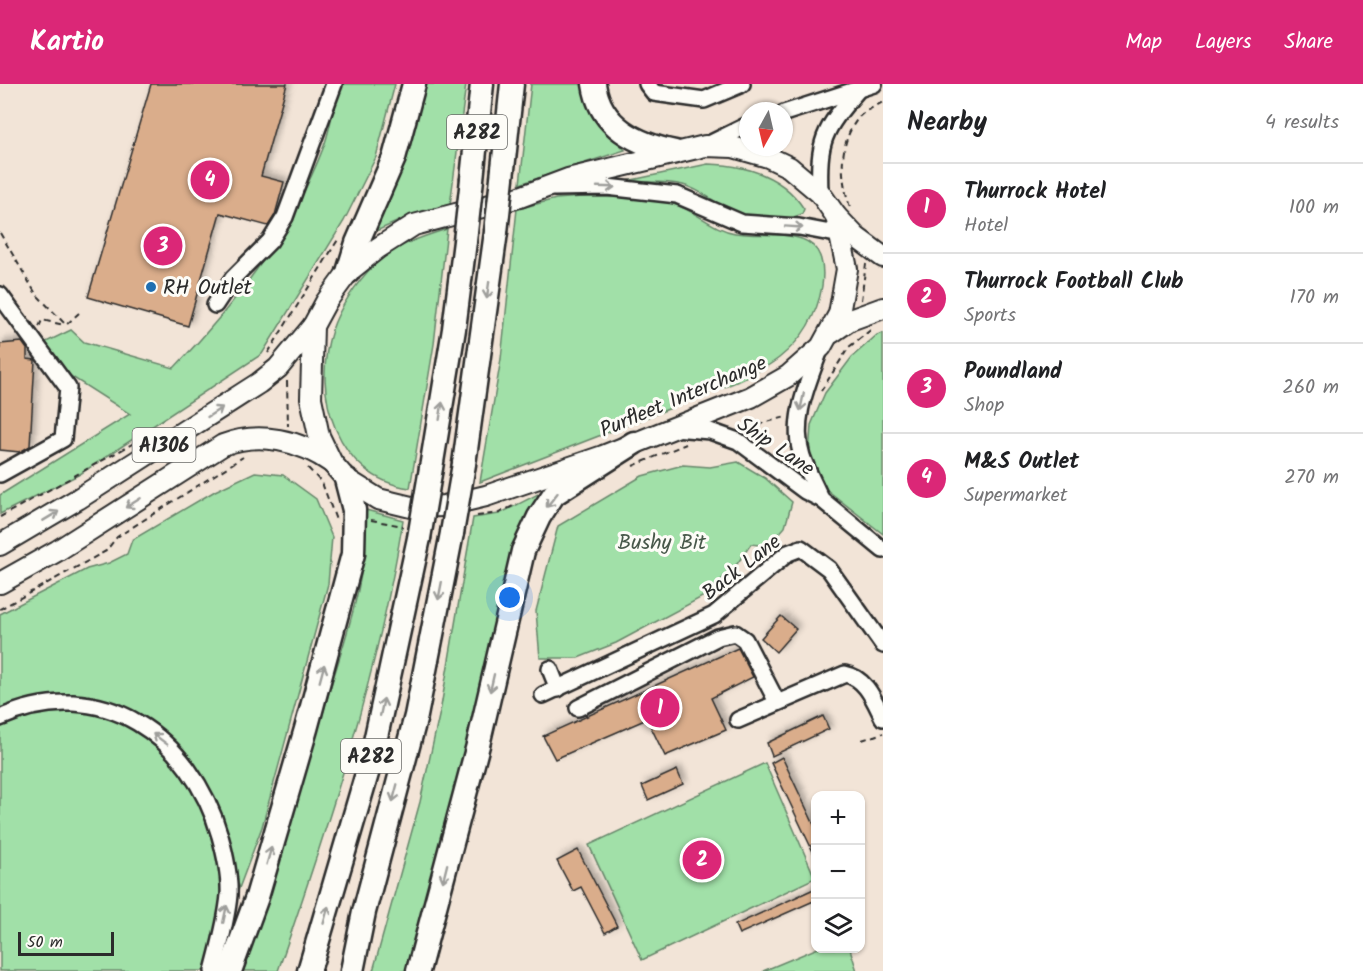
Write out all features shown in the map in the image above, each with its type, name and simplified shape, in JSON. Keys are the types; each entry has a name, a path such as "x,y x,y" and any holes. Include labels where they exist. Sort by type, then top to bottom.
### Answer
{"highway":[{"path":"348,272 357,243 394,158 414,84"},
{"name":"A282","path":"309,971 371,760 419,538 454,330 482,84"},
{"name":"A282","path":"364,912 416,716 452,533 464,464 496,232 512,84"},
{"path":"594,84 605,114 624,134 649,145 675,152"},
{"path":"418,971 478,745 523,551 539,517 555,494 634,443"},
{"path":"230,971 274,841 353,554 354,510 339,471"},
{"path":"343,971 364,912"},
{"path":"352,971 364,912"}],"main road":[{"name":"Purfleet Interchange","path":"705,146 733,147 768,157 796,171 820,193 838,225 847,269 845,293 825,341 788,376 769,388 603,456 486,496 426,508 393,503 368,494 339,471 320,436 311,398 313,326 326,302 348,272 378,248 414,225 548,188 568,180 705,146"},
{"path":"838,225 883,257"},
{"path":"825,341 850,320 883,308"},
{"name":"A1306","path":"0,545 78,499 259,383 278,368 313,326"},
{"name":"A1306","path":"0,583 132,504 223,445 241,438 285,441 339,471"}],"street":[{"path":"215,305 233,278 270,241 285,217 334,84"},
{"path":"647,84 654,93 704,100 742,84"},
{"path":"793,110 874,84"},
{"path":"820,193 819,165 824,135 857,91"},
{"path":"705,146 739,129"},
{"path":"548,188 607,187 677,195 742,223 799,227 838,225"},
{"path":"0,295 68,388 63,439 0,474"},
{"name":"Ship Lane","path":"821,499 801,454 798,431 804,393 825,341"},
{"name":"Ship Lane","path":"671,428 710,431 733,439 805,491 821,499 883,550"},
{"name":"Back Lane","path":"550,669 550,692 714,615 788,553 801,548 829,569 883,645"},
{"path":"578,708 718,637 735,633 744,640 777,702"},
{"path":"738,720 845,674 855,676 863,683 883,718"},
{"path":"0,717 49,703 92,705 133,720 173,748 194,777 215,817 224,849 229,895 213,971"}],"path":[{"path":"857,214 850,206 842,177 845,142 860,116 883,102"},
{"path":"0,233 36,294 66,325"},
{"path":"266,357 324,261"},
{"path":"862,303 865,267"},
{"path":"66,325 79,313"},
{"path":"30,334 38,330 42,320 66,325"},
{"path":"821,391 849,347 872,329"},
{"path":"286,376 289,397 288,426"},
{"path":"742,435 763,423 790,416"},
{"path":"0,517 137,441"},
{"path":"632,466 687,444"},
{"path":"0,609 106,552 117,537 231,463 247,456"},
{"path":"306,467 322,483 336,521 340,520"},
{"path":"862,740 883,733"}],"green space":[{"path":"338,84 395,84 376,157 344,221 262,354 80,474 0,514 0,495 130,414 61,370 44,343 71,330 84,342 174,368 240,292 296,207 324,146"},
{"path":"424,84 466,84 450,205 422,211 374,232"},
{"path":"531,84 584,84 613,137 625,150 520,184"},
{"path":"708,164 736,167 762,174 785,188 795,198 804,209 802,214 783,219 763,219 742,215 683,185 660,182 622,182"},
{"path":"640,198 662,201 689,210 727,231 782,235 808,242 818,251 822,265 822,286 817,307 808,326 788,351 755,373 712,392 480,482 501,359 517,209 556,199"},
{"path":"447,229 434,344 410,488 385,481 364,468 348,450 336,429 328,405 325,380 326,355 339,313 355,287 374,265 399,247"},
{"path":"883,333 883,534 827,490 809,455 811,425 825,393 852,357 877,335"},
{"name":"Bushy Bit","path":"738,462 765,478 792,502 785,527 768,546 751,544 737,564 706,595 616,643 578,658 540,658 536,611 558,526 642,476 683,465 710,467"},
{"path":"255,472 283,475 316,499 332,537 328,584 262,827 208,971 0,971 0,614 87,569 109,563 127,554 132,540 215,491"},
{"path":"542,492 506,594 425,907 406,971 373,971 420,802 441,707 473,518 499,514"},
{"path":"366,510 403,520 393,578 366,692 316,860 278,971 239,971 288,831 350,624 360,578 365,533 363,512"},
{"path":"765,763 811,869 811,880 642,960 589,845"},
{"path":"811,951 811,953 851,953 857,971 763,971"}],"building":[{"path":"151,84 287,84 261,176 284,182 275,215 268,226 220,213 188,326 88,297"},
{"path":"22,342 27,349 27,359 35,360 30,446 20,452 0,450 0,344"},
{"path":"781,616 796,629 776,652 761,638"},
{"path":"738,648 753,677 711,698 726,730 665,756 647,719 555,759 543,736"},
{"path":"823,716 829,729 772,756 767,743"},
{"path":"782,757 811,818 811,847 771,763"},
{"path":"677,770 683,784 648,800 642,786"},
{"path":"578,850 617,926 605,933 581,887 573,891 557,861"},
{"path":"811,890 811,902 739,934 735,925"}],"place":[{"name":"M&S Outlet","path":"210,180"},
{"name":"Poundland","path":"163,246"},
{"name":"RH Outlet","path":"151,287"},
{"name":"Thurrock Hotel","path":"660,708"},
{"name":"Thurrock Football Club","path":"702,860"}]}
